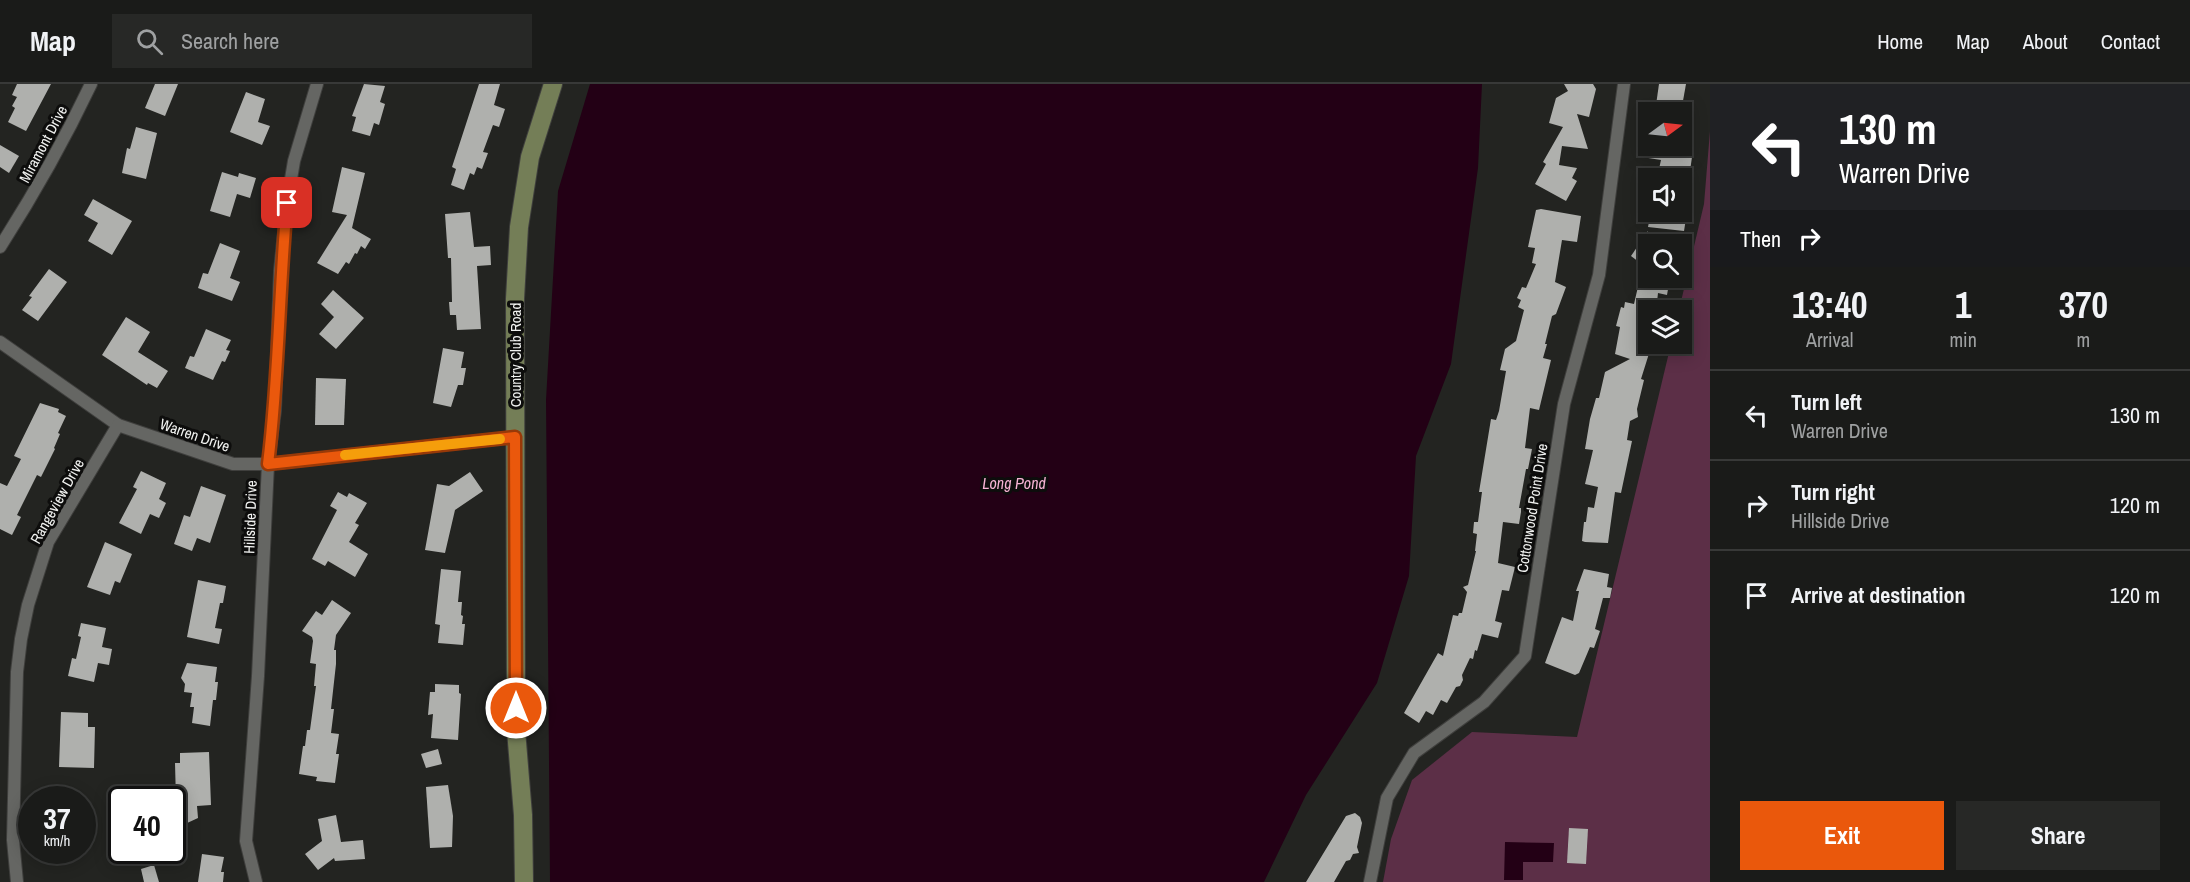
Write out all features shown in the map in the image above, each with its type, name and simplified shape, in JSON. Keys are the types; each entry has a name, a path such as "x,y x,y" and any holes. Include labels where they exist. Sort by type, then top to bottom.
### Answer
{"street":[{"name":"Miramont Drive","path":"0,247 57,154 91,84"},
{"name":"Hillside Drive","path":"256,882 246,841 258,676 268,464 275,410 280,271 294,161 317,84"},
{"name":"Country Club Road","path":"524,882 523,815 516,730 515,299 519,227 530,157 553,84"},
{"name":"Cottonwood Point Drive","path":"1370,882 1387,798 1414,753 1484,702 1526,656 1564,404 1599,275 1624,84"},
{"name":"Warren Drive","path":"0,342 118,425 233,464 268,464 515,437"},
{"name":"Rangeview Drive","path":"17,882 13,840 17,672 28,605 48,542 118,425"}],"shaded area":[{"path":"1710,131 1710,882 1383,882 1391,839 1412,780 1472,732 1577,737 1669,354 1692,354 1692,300 1681,300 1684,288 1692,288 1692,255 1704,204"}],"water":[{"name":"Long Pond","path":"590,84 1482,84 1478,168 1451,364 1416,456 1409,576 1377,683 1306,795 1264,882 550,882 546,400 558,191"},
{"path":"1505,842 1554,843 1553,862 1523,862 1523,880 1504,880"}],"building":[{"path":"17,84 51,84 26,131 8,122 15,108 12,106 17,97 12,95"},
{"path":"155,84 178,84 165,116 145,108"},
{"path":"364,84 385,86 380,102 385,104 379,125 374,123 370,136 352,131 356,117 352,116"},
{"path":"479,84 500,84 494,105 505,109 499,127 493,125 483,152 488,153 482,169 477,167 474,175 470,173 464,190 451,185 456,169 452,167"},
{"path":"1564,84 1593,84 1596,89 1589,117 1577,114 1588,149 1562,146 1559,165 1577,168 1572,178 1577,181 1566,201 1535,184 1546,164 1543,162 1563,127 1549,123 1556,98 1568,91"},
{"path":"1659,84 1686,84 1683,102 1656,102"},
{"path":"246,92 265,99 258,122 270,126 262,145 230,132"},
{"path":"136,127 157,133 146,179 122,173 127,148 130,149"},
{"path":"0,145 19,156 9,173 0,167"},
{"path":"1693,150 1690,168 1659,168 1661,160 1642,157 1692,156"},
{"path":"342,167 365,173 352,228 371,239 365,249 361,246 349,264 346,262 338,274 317,263 347,215 332,212"},
{"path":"222,172 238,177 239,173 256,178 250,198 237,194 230,217 210,211"},
{"path":"93,199 132,221 112,255 88,241 98,223 84,215"},
{"path":"1536,210 1581,216 1577,242 1562,240 1555,282 1566,287 1556,314 1552,316 1545,344 1547,344 1543,358 1551,360 1539,410 1530,408 1525,448 1532,449 1519,508 1521,512 1519,524 1503,522 1498,563 1515,567 1509,591 1502,590 1495,621 1502,623 1498,638 1482,634 1477,651 1475,650 1473,659 1470,658 1462,675 1463,680 1460,686 1456,687 1447,703 1441,700 1433,715 1426,711 1419,723 1404,713 1438,653 1443,656 1453,615 1458,616 1462,613 1467,592 1463,587 1468,585 1476,551 1477,534 1473,533 1474,522 1478,522 1482,492 1479,492 1491,419 1496,420 1499,411 1506,371 1500,370 1505,349 1516,341 1524,310 1518,307 1521,300 1517,298 1522,287 1526,288 1536,264 1532,263 1535,248 1528,247"},
{"path":"470,212 474,247 490,246 491,265 477,266 481,329 457,330 456,315 450,315 451,258 448,258 445,214"},
{"path":"1649,222 1685,222 1684,231 1648,227"},
{"path":"220,243 240,251 230,278 240,282 232,301 198,288 203,273 208,274"},
{"path":"1638,246 1638,261 1631,256"},
{"path":"49,269 67,282 38,321 22,310 32,297 29,296"},
{"path":"1638,287 1668,288 1667,295 1658,293 1657,300 1638,300 1638,354 1649,354 1641,379 1644,380 1637,409 1638,417 1630,421 1627,440 1632,441 1621,493 1615,492 1608,543 1585,542 1582,541 1584,522 1586,522 1588,507 1594,508 1598,487 1585,484 1593,450 1585,449 1590,419 1596,398 1599,398 1605,372 1630,359 1615,354 1620,327 1616,326 1621,307 1624,308 1625,302 1634,304"},
{"path":"333,290 364,318 336,349 319,334 334,317 321,304"},
{"path":"126,317 150,332 138,352 168,371 157,388 148,383 147,385 102,355"},
{"path":"206,329 231,340 226,350 230,351 225,362 222,361 213,380 185,368 190,356 194,357"},
{"path":"443,348 464,352 461,368 466,368 463,385 458,385 451,407 433,403"},
{"path":"316,378 346,379 344,425 315,425"},
{"path":"40,403 59,409 58,412 66,416 58,433 60,434 55,449 41,477 37,475 17,515 21,517 12,535 0,529 0,483 7,486 21,459 14,456"},
{"path":"141,471 166,483 159,499 166,503 159,518 150,514 141,534 119,523 137,489 133,487"},
{"path":"470,472 483,491 455,510 445,553 425,550 437,484 449,486"},
{"path":"201,486 226,495 210,543 197,538 192,551 174,544 184,515 190,517"},
{"path":"338,492 347,497 349,493 367,503 355,523 359,525 349,542 368,554 355,577 328,561 325,566 312,559 337,510 330,506"},
{"path":"105,542 132,554 120,583 115,581 110,595 87,587"},
{"path":"441,569 461,571 458,602 462,602 462,624 465,624 463,645 438,643 440,625 435,624"},
{"path":"1584,569 1609,574 1607,587 1612,588 1610,598 1603,598 1595,629 1600,631 1594,648 1590,647 1579,673 1575,675 1545,663 1562,617 1573,621 1579,591 1576,591"},
{"path":"198,580 226,586 215,628 222,629 219,644 187,637"},
{"path":"332,600 351,613 336,635 334,650 336,650 336,664 331,733 339,734 335,783 316,781 317,777 299,774 307,730 310,730 316,686 314,686 316,664 310,663 312,637 302,631 316,611 322,615"},
{"path":"81,623 106,628 102,647 112,649 109,665 98,663 94,682 68,676 72,658 76,659 81,637 78,636"},
{"path":"187,663 217,667 216,700 213,700 210,726 192,723 194,707 190,707 192,693 184,692 185,684 181,678"},
{"path":"435,684 459,685 461,694 458,740 431,738 433,714 428,715 430,692 435,692"},
{"path":"61,712 88,713 88,727 95,727 94,768 59,767"},
{"path":"438,749 442,764 426,768 421,754"},
{"path":"209,752 211,805 197,806 198,818 186,824 186,786 176,786 175,763 180,763 180,753"},
{"path":"448,785 453,816 452,847 430,848 426,787"},
{"path":"1355,813 1360,817 1362,823 1357,847 1359,853 1353,854 1350,860 1346,861 1334,882 1306,882 1346,816"},
{"path":"336,815 341,842 363,840 365,859 335,861 334,858 318,870 305,854 322,841 318,819"},
{"path":"1569,828 1588,829 1586,864 1567,863"},
{"path":"202,854 224,857 221,872 224,872 223,882 198,882"},
{"path":"154,865 159,882 144,882 141,869"}],"slow traffic":[{"path":"345,455 500,439"}],"route":[{"path":"287,203 280,271 275,410 268,464 515,437 516,708"}]}
